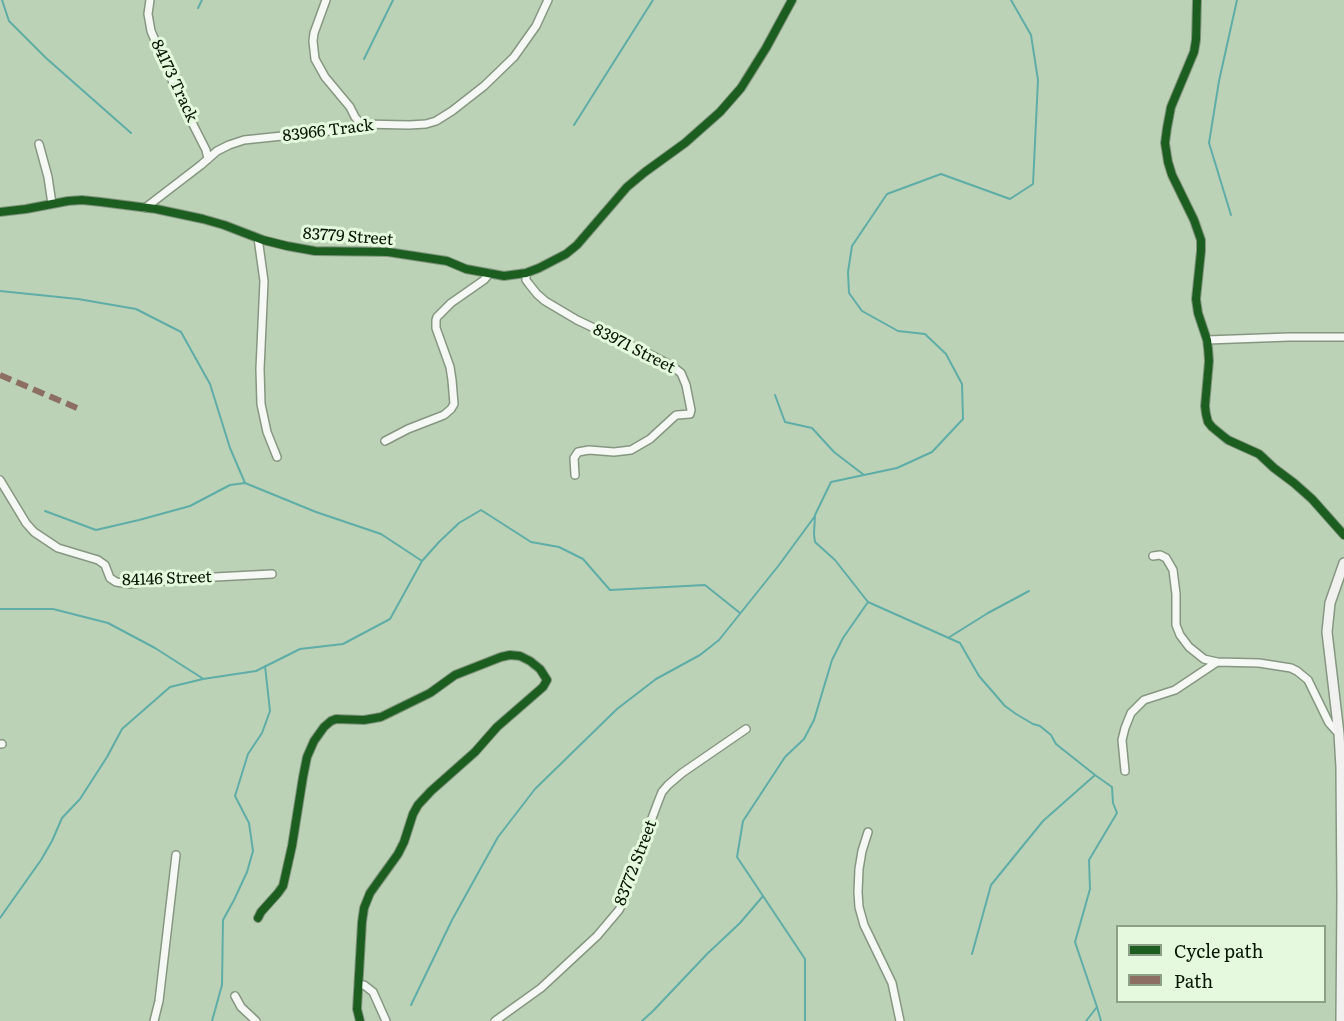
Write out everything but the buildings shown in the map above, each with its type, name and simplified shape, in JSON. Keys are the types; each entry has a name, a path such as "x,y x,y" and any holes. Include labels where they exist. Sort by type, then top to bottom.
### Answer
{"street":[{"name":"84173 Track","path":"150,0 148,14 151,31 175,89 206,150 208,159"},
{"path":"326,0 314,33 315,59 325,77 350,106 361,124"},
{"name":"83966 Track","path":"145,208 229,144 244,140 349,129 361,124 409,125 436,121 484,86 514,57 537,26 548,0"},
{"name":"83779 Street","path":"0,212 68,201 91,201 203,219 258,238 315,251 388,252 447,261 466,269 504,276 526,273 552,262 577,245 632,183 685,143 720,112 741,88 792,0"},
{"path":"1197,0 1194,52 1171,107 1165,143 1172,175 1201,240 1196,299 1207,340 1209,361 1205,406 1208,422 1228,440 1260,454 1312,499 1344,535"},
{"path":"39,144 48,177 52,204"},
{"path":"258,238 264,297 260,369 261,404 267,432 277,457"},
{"path":"385,441 444,415 451,409 454,404 450,368 436,328 436,320 451,303 484,280 490,273"},
{"name":"83971 Street","path":"526,273 526,280 545,301 585,325 672,366 681,374 686,385 690,414 675,416 650,439 631,450 579,452 574,459 575,475"},
{"path":"1207,340 1344,337"},
{"name":"84146 Street","path":"0,480 34,531 58,548 102,562 110,578 116,582 129,584 272,574"},
{"path":"1153,556 1160,555 1166,558 1173,570 1176,625 1180,635 1189,646 1204,659 1217,662 1259,663 1298,671 1308,680 1329,723 1339,734"},
{"path":"1341,1021 1341,767 1327,632 1330,603 1344,563"},
{"path":"258,918 283,886 308,757 314,741 324,727 336,719 364,720 381,717 430,693 455,675 501,657 514,655 530,660 543,672 546,682 534,695 497,727 475,752 423,800 413,814 398,855 370,893 362,914 357,1009 360,1021"},
{"path":"1125,771 1122,740 1131,713 1144,700 1175,690 1217,662"},
{"name":"83772 Street","path":"495,1021 541,988 597,936 619,910 658,802 668,785 746,729"},
{"path":"868,832 859,869 859,907 864,925 892,983 900,1021"},
{"path":"154,1021 159,1001 176,855"},
{"path":"358,985 364,985 373,992 386,1021"},
{"path":"235,996 241,1006 256,1021"}],"waterway":[{"path":"2,0 9,21 46,58 131,133"},
{"path":"198,8 202,0"},
{"path":"364,59 393,0"},
{"path":"574,125 653,0"},
{"path":"1011,0 1031,35 1038,80 1033,184 1010,199 941,174 887,194 852,246 848,272 849,293 862,311 898,331 925,334 946,354 962,384 963,419 932,452 897,468 831,482 815,515 814,534 815,542 835,560 868,602 960,643 979,676 1005,706 1040,726 1051,735 1056,744 1112,787 1113,803 1117,813 1089,860 1090,889 1075,942 1097,1007 1086,1021"},
{"path":"1231,215 1209,143 1219,81 1237,0"},
{"path":"0,291 78,299 136,309 181,332 210,384 230,448 245,483 316,512 381,534 422,561"},
{"path":"775,395 785,422 812,428 834,452 864,475"},
{"path":"45,511 96,530 190,506 230,485 245,483"},
{"path":"0,918 41,860 62,818 80,799 122,729 170,687 203,679 256,671 300,649 343,644 390,619 422,561 459,523 481,510 531,542 559,547 583,559 610,590 705,585 740,613"},
{"path":"411,1005 452,920 498,837 535,789 617,709 656,679 700,655 719,640 815,516"},
{"path":"948,638 1029,591"},
{"path":"805,1021 805,959 737,857 743,821 785,757 804,739 814,720 832,660 843,638 868,602"},
{"path":"0,609 53,609 108,623 155,648 202,678"},
{"path":"212,1021 222,985 223,920 247,872 253,851 249,823 235,796 248,754 262,733 270,711 265,666"},
{"path":"972,954 991,885 1043,821 1095,775"},
{"path":"642,1021 740,923 763,896"},
{"path":"1097,1007 1101,1021"}],"marked path":[{"path":"0,375 77,408"}],"cycle path":[{"path":"0,212 68,201 101,202 156,209 203,219 263,240 315,251 388,252 447,261 466,269 504,276 526,273 566,254 577,245 627,187 685,143 720,112 741,88 792,0"},
{"path":"1197,0 1194,52 1171,107 1165,143 1172,175 1201,240 1196,299 1208,348 1205,406 1208,422 1228,440 1259,454 1294,483 1312,499 1344,535"},
{"path":"258,918 283,886 307,757 324,727 336,719 364,720 381,717 430,693 455,675 501,657 520,656 540,669 547,680 543,687 497,727 475,752 418,805 398,854 370,893 362,922 357,1009 360,1021"}]}
